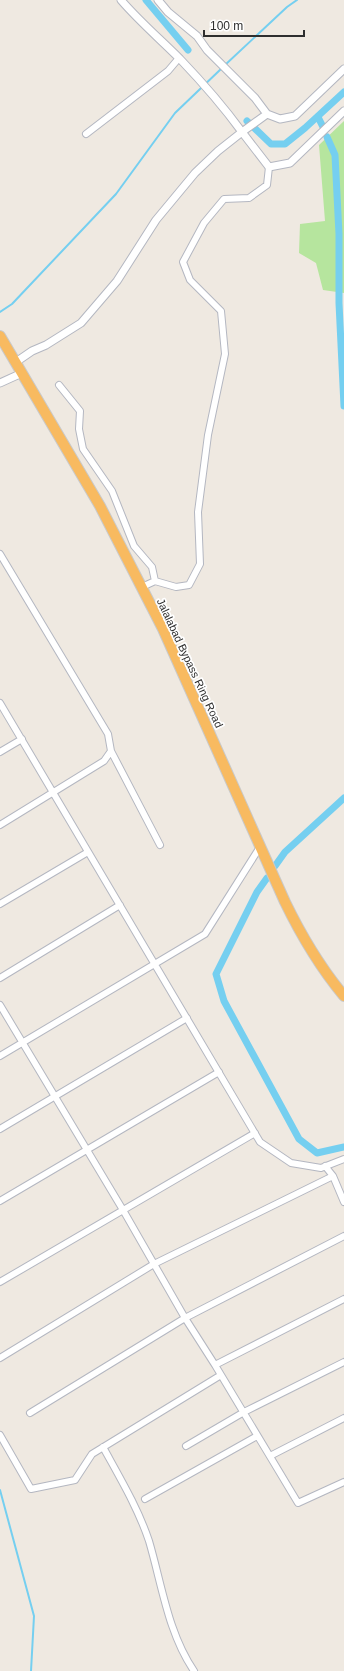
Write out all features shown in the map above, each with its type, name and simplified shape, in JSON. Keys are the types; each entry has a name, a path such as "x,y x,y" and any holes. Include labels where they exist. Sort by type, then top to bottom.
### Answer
{"highway":[{"name":"Jalalabad Bypass Ring Road","path":"2,340 100,506 163,629 284,902 304,941 326,974 344,996"}],"street":[{"path":"121,0 138,20 186,65 244,130 269,167 267,185 249,198 224,199 204,223 183,262 190,280 221,311 225,354 208,435 198,512 200,564 189,585 176,587 155,581 142,587"},
{"path":"158,0 168,12 197,36 207,50 255,98 265,116"},
{"path":"86,134 168,71 179,58"},
{"path":"16,362 32,350 46,345 81,323 117,281 156,220 195,173 218,151 244,130 265,116 280,119 295,116 344,69"},
{"path":"269,167 290,163 344,111"},
{"path":"0,384 22,373"},
{"path":"59,385 80,411 79,429 84,450 112,491 134,546 152,566 155,581"},
{"path":"0,554 108,734 110,751 160,845"},
{"path":"0,703 260,1142 291,1163 321,1168 344,1159"},
{"path":"0,752 22,740"},
{"path":"0,825 104,761 110,751"},
{"path":"0,1056 205,934 260,847"},
{"path":"0,904 88,852"},
{"path":"0,978 120,905"},
{"path":"0,1005 123,1210 185,1318 244,1412 298,1504 344,1482"},
{"path":"0,1129 187,1018"},
{"path":"0,1201 219,1072"},
{"path":"0,1282 255,1133"},
{"path":"325,1166 333,1176 344,1202"},
{"path":"0,1358 154,1264 333,1176"},
{"path":"30,1413 185,1318 344,1236"},
{"path":"215,1365 344,1299"},
{"path":"186,1446 244,1412 344,1362"},
{"path":"0,1435 30,1489 75,1480 92,1454 221,1375"},
{"path":"270,1456 344,1418"},
{"path":"145,1499 257,1436"},
{"path":"103,1447 136,1506 148,1541 170,1621 183,1655 194,1671"}],"green space":[{"path":"344,121 344,293 323,290 316,263 299,253 300,224 325,221 319,145"}],"waterway":[{"path":"146,0 188,50"},
{"path":"225,65 287,7 297,0"},
{"path":"0,312 12,304 116,194 175,113 222,68"},
{"path":"247,121 271,144 285,144 305,128 344,92"},
{"path":"318,117 323,127"},
{"path":"327,137 335,155 339,234 339,303 344,406"},
{"path":"275,866 285,852 344,798"},
{"path":"267,878 257,892 216,974 224,1001 299,1139 317,1153 344,1147"},
{"path":"0,1490 34,1616 31,1671"}]}
